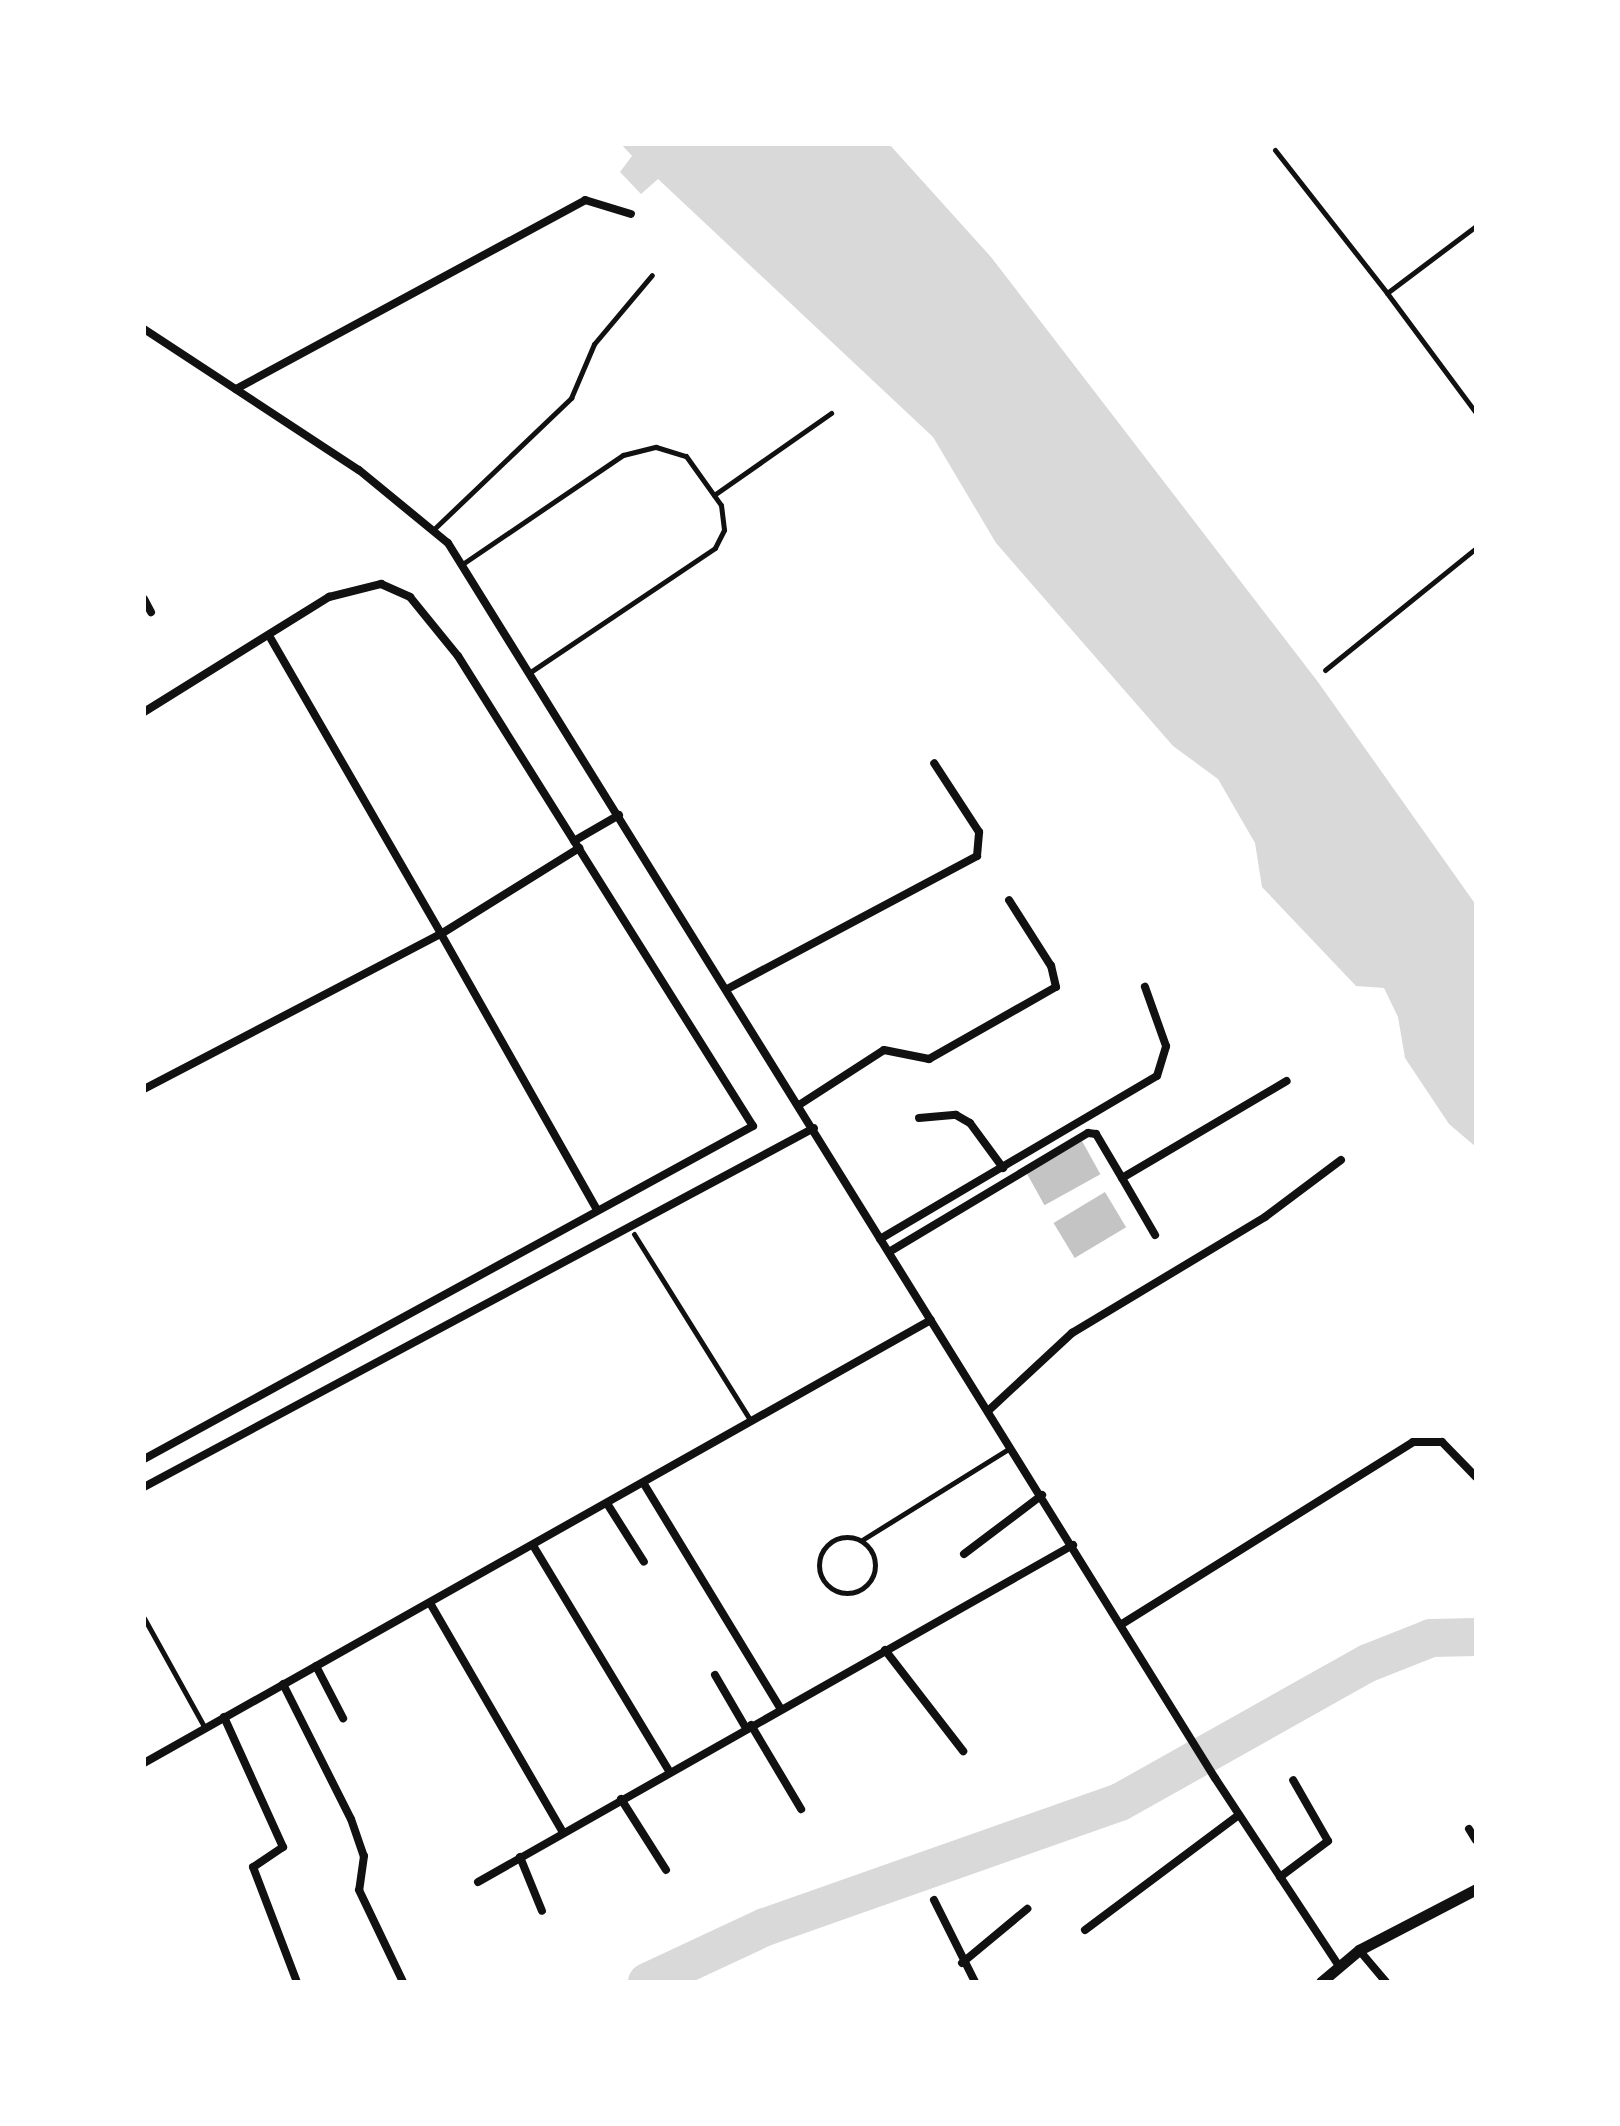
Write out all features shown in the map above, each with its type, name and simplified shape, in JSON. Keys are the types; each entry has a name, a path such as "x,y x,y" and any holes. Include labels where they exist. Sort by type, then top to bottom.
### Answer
{"street":[{"path":"236,389 585,200 631,214"},
{"path":"144,329 236,389 434,529 461,565 729,988 880,1239 1042,1495 1193,1743 1339,1966"},
{"path":"144,712 271,639 329,597 381,584 410,597 458,656 753,1126 596,1208 144,1459"},
{"path":"144,599 151,612"},
{"path":"271,639 596,1208"},
{"path":"729,988 977,856 979,832 934,763"},
{"path":"144,1089 441,934 619,815"},
{"path":"799,1105 884,1050 929,1059 1056,987 1051,966 1009,900"},
{"path":"880,1239 1003,1168 1163,1069 1162,1028 1145,987"},
{"path":"1122,1178 1287,1081"},
{"path":"919,1118 956,1115 970,1123 1003,1168"},
{"path":"144,1487 814,1128"},
{"path":"889,1252 1088,1133 1096,1134 1155,1235"},
{"path":"988,1411 1072,1333 1265,1217 1341,1160"},
{"path":"144,1763 534,1547 931,1320"},
{"path":"1122,1624 1413,1442 1442,1442 1476,1477"},
{"path":"644,1484 780,1708"},
{"path":"964,1554 1042,1495"},
{"path":"608,1505 644,1562"},
{"path":"478,1882 748,1726 1073,1545"},
{"path":"534,1547 669,1771"},
{"path":"430,1603 563,1832"},
{"path":"885,1650 963,1751"},
{"path":"316,1666 343,1718"},
{"path":"715,1675 801,1809"},
{"path":"283,1684 351,1819 364,1856 359,1890 403,1982"},
{"path":"224,1717 283,1847 253,1867 297,1982"},
{"path":"1280,1877 1328,1841 1293,1780"},
{"path":"621,1799 666,1870"},
{"path":"1085,1930 1239,1815"},
{"path":"1469,1829 1476,1840"},
{"path":"520,1857 542,1911"},
{"path":"1321,1982 1359,1950 1476,1889"},
{"path":"934,1900 962,1963 975,1982"},
{"path":"962,1963 1027,1909"},
{"path":"1359,1950 1386,1982"}],"lane":[{"path":"1275,150 1476,413"},
{"path":"1387,293 1476,226"},
{"path":"434,529 571,398 594,344 652,275"},
{"path":"714,495 831,413"},
{"path":"461,565 623,455 671,449 686,456 714,495 724,530 715,548 529,674"},
{"path":"1325,670 1476,548"},
{"path":"634,1234 751,1421"},
{"path":"862,1540 1011,1447"},
{"path":"850,1536 862,1540 876,1561 867,1585 844,1593 832,1589 818,1568 826,1544 850,1536"},
{"path":"144,1618 205,1728"}],"shaded area":[{"path":"621,144 889,144 991,257 1318,682 1476,905 1476,1147 1449,1124 1405,1058 1398,1017 1384,988 1356,986 1262,887 1255,843 1218,779 1173,746 996,543 933,437 658,179 641,194 620,172 632,156"}],"building":[{"path":"1082,1141 1100,1174 1044,1205 1026,1172"},
{"path":"1105,1192 1126,1227 1075,1258 1054,1223"}],"waterway":[{"path":"647,1982 765,1927 1120,1802 1368,1663 1431,1638 1476,1637"}]}
